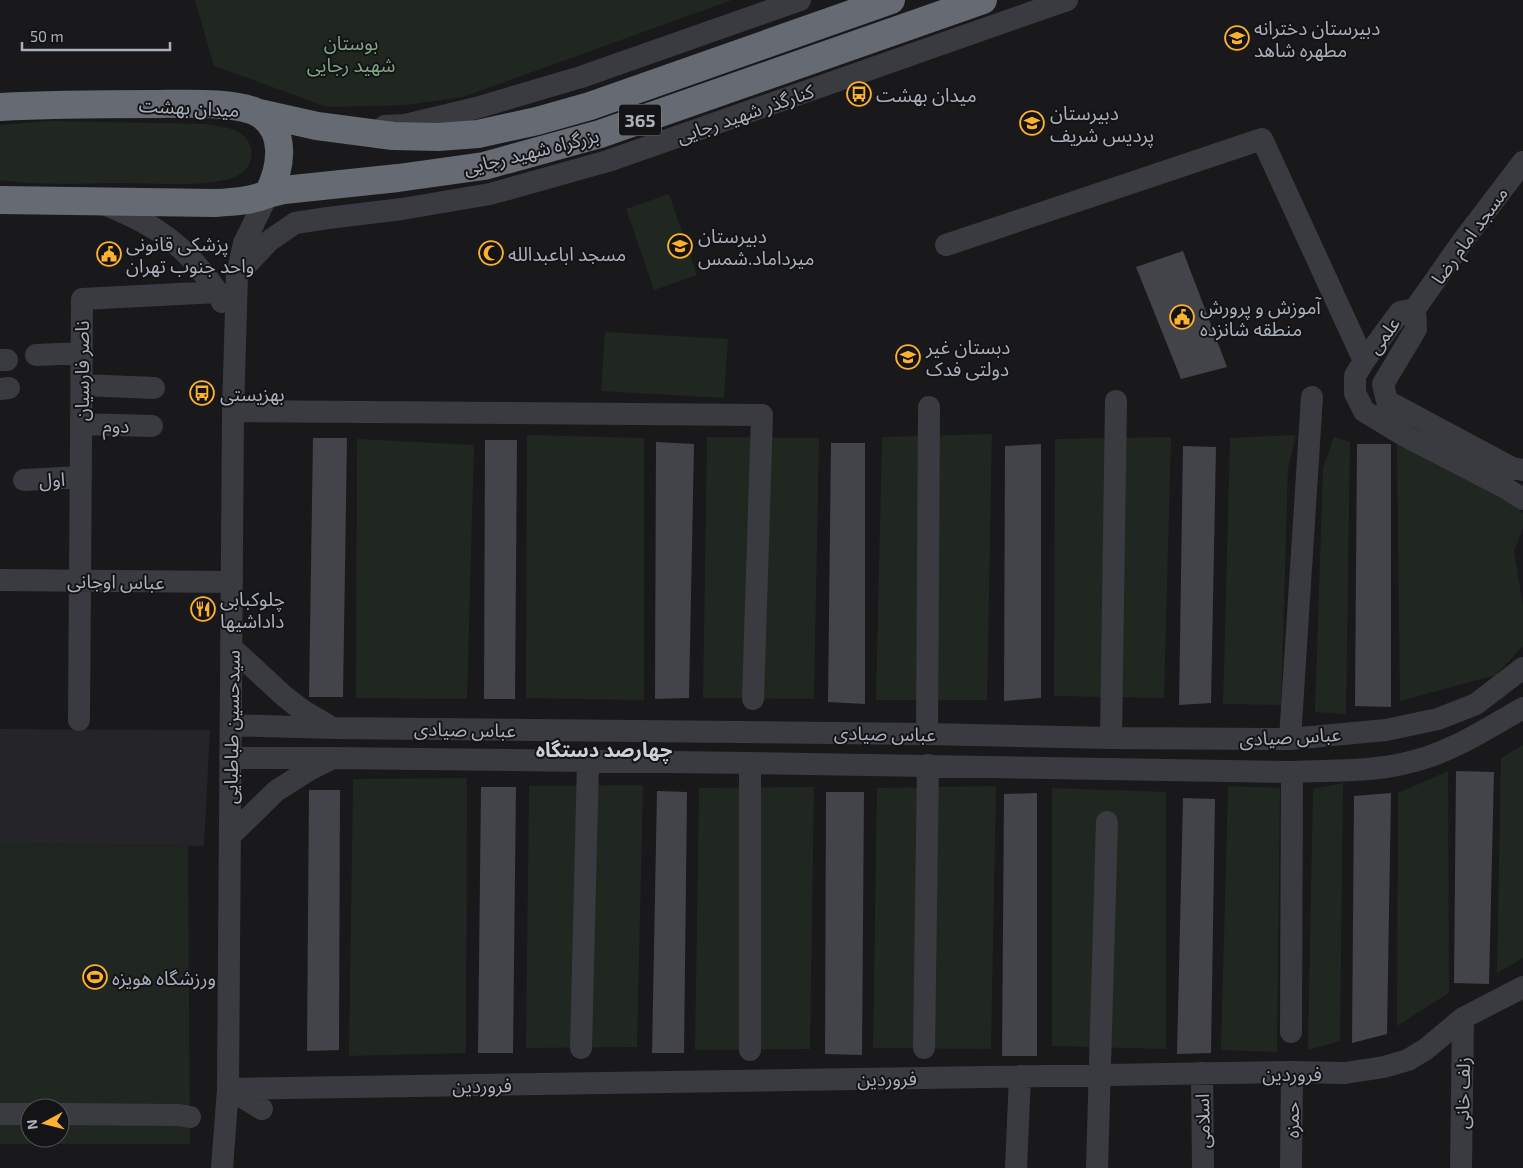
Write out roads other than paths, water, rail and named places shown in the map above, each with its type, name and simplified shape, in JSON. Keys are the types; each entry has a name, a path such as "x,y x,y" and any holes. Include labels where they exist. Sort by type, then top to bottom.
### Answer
{"highway":[{"name":"بزرگراه شهید رجایی","path":"259,113 317,126 393,136 438,137 478,134 537,121 590,106 891,0"},
{"name":"بزرگراه شهید رجایی","path":"268,194 284,190 484,166 600,134 983,0"},
{"name":"میدان بهشت","path":"0,107 67,104 196,104 224,105 250,110 259,113 273,127 277,134 279,146 278,168 268,194"},
{"path":"317,126 300,133 292,140 290,152 292,165 300,174 309,179 332,185"},
{"name":"365","path":"0,200 233,202 268,194"}],"street":[{"path":"349,129 405,125 476,108 581,78 800,0"},
{"name":"کنارگذر شهید رجایی","path":"237,275 269,241 295,223 402,209 490,194 608,161 1067,0"},
{"path":"946,245 1262,139 1360,368 1383,384"},
{"name":"مسجد امام رضا","path":"1415,309 1462,242 1523,162"},
{"name":"سیدحسین طباطبایی","path":"222,1168 228,1089 233,411 237,275 244,242 268,194"},
{"path":"98,202 137,218 172,240 190,256 218,292 236,335"},
{"name":"ناصر فارسیان","path":"79,720 82,299 218,292"},
{"name":"علمی","path":"1360,368 1400,312 1415,309 1416,329 1383,384 1387,401 1512,468 1523,470"},
{"path":"36,355 82,353"},
{"path":"1360,368 1355,393 1364,411 1405,436 1504,487 1523,499"},
{"path":"82,385 154,388"},
{"path":"1290,739 1312,396"},
{"path":"1111,738 1116,402"},
{"path":"928,407 928,734"},
{"path":"233,411 762,414 752,699"},
{"name":"دوم","path":"81,424 152,426"},
{"name":"اول","path":"24,480 81,477"},
{"name":"عباس اوجانی","path":"0,580 232,582"},
{"path":"231,647 290,701 332,728"},
{"name":"عباس صیادی","path":"231,725 332,728 1290,739 1386,730 1438,719 1476,704 1523,668"},
{"name":"عباس صیادی","path":"230,758 750,763 1292,772 1372,768 1406,764 1447,750 1523,708"},
{"path":"230,836 276,792 309,770 333,758"},
{"path":"581,1048 588,762"},
{"path":"750,763 750,1050"},
{"path":"924,1048 928,766"},
{"path":"1291,1032 1292,772"},
{"path":"1097,1168 1107,822"},
{"name":"فروردین","path":"228,1089 1202,1073 1345,1073 1384,1067 1408,1060 1426,1049 1463,1018 1523,987"},
{"name":"زلف خانی","path":"1461,1168 1463,1018"},
{"name":"حمزه","path":"1291,1168 1292,1072"},
{"name":"اسلامی","path":"1202,1073 1203,1168"},
{"path":"1016,1168 1020,1076"},
{"path":"228,1089 262,1109"},
{"name":"سیدحسین طباطبایی","path":"228,1089 236,1147 236,1168"},
{"path":"0,1114 20,1114"},
{"path":"70,1114 179,1115 190,1117"}],"place":[{"name":"دبیرستان دخترانه مطهره شاهد","path":"1237,38"},
{"name":"میدان بهشت","path":"859,94"},
{"name":"دبیرستان پردیس شریف","path":"1032,123"},
{"name":"دبیرستان میرداماد.شمس","path":"680,246"},
{"name":"مسجد اباعبدالله","path":"491,253"},
{"name":"پزشکی قانونی واحد جنوب تهران","path":"109,254"},
{"name":"آموزش و پرورش منطقه شانزده","path":"1182,317"},
{"name":"دبستان غیر دولتی فدک","path":"908,357"},
{"name":"بهزیستی","path":"202,393"},
{"name":"چلوکبابی داداشیها","path":"203,609"},
{"name":"ورزشگاه هویزه","path":"95,977"}],"district":[{"name":"چهارصد دستگاه","path":"604,749"}],"park label":[{"name":"بوستان شهید رجایی","path":"351,53"}]}
